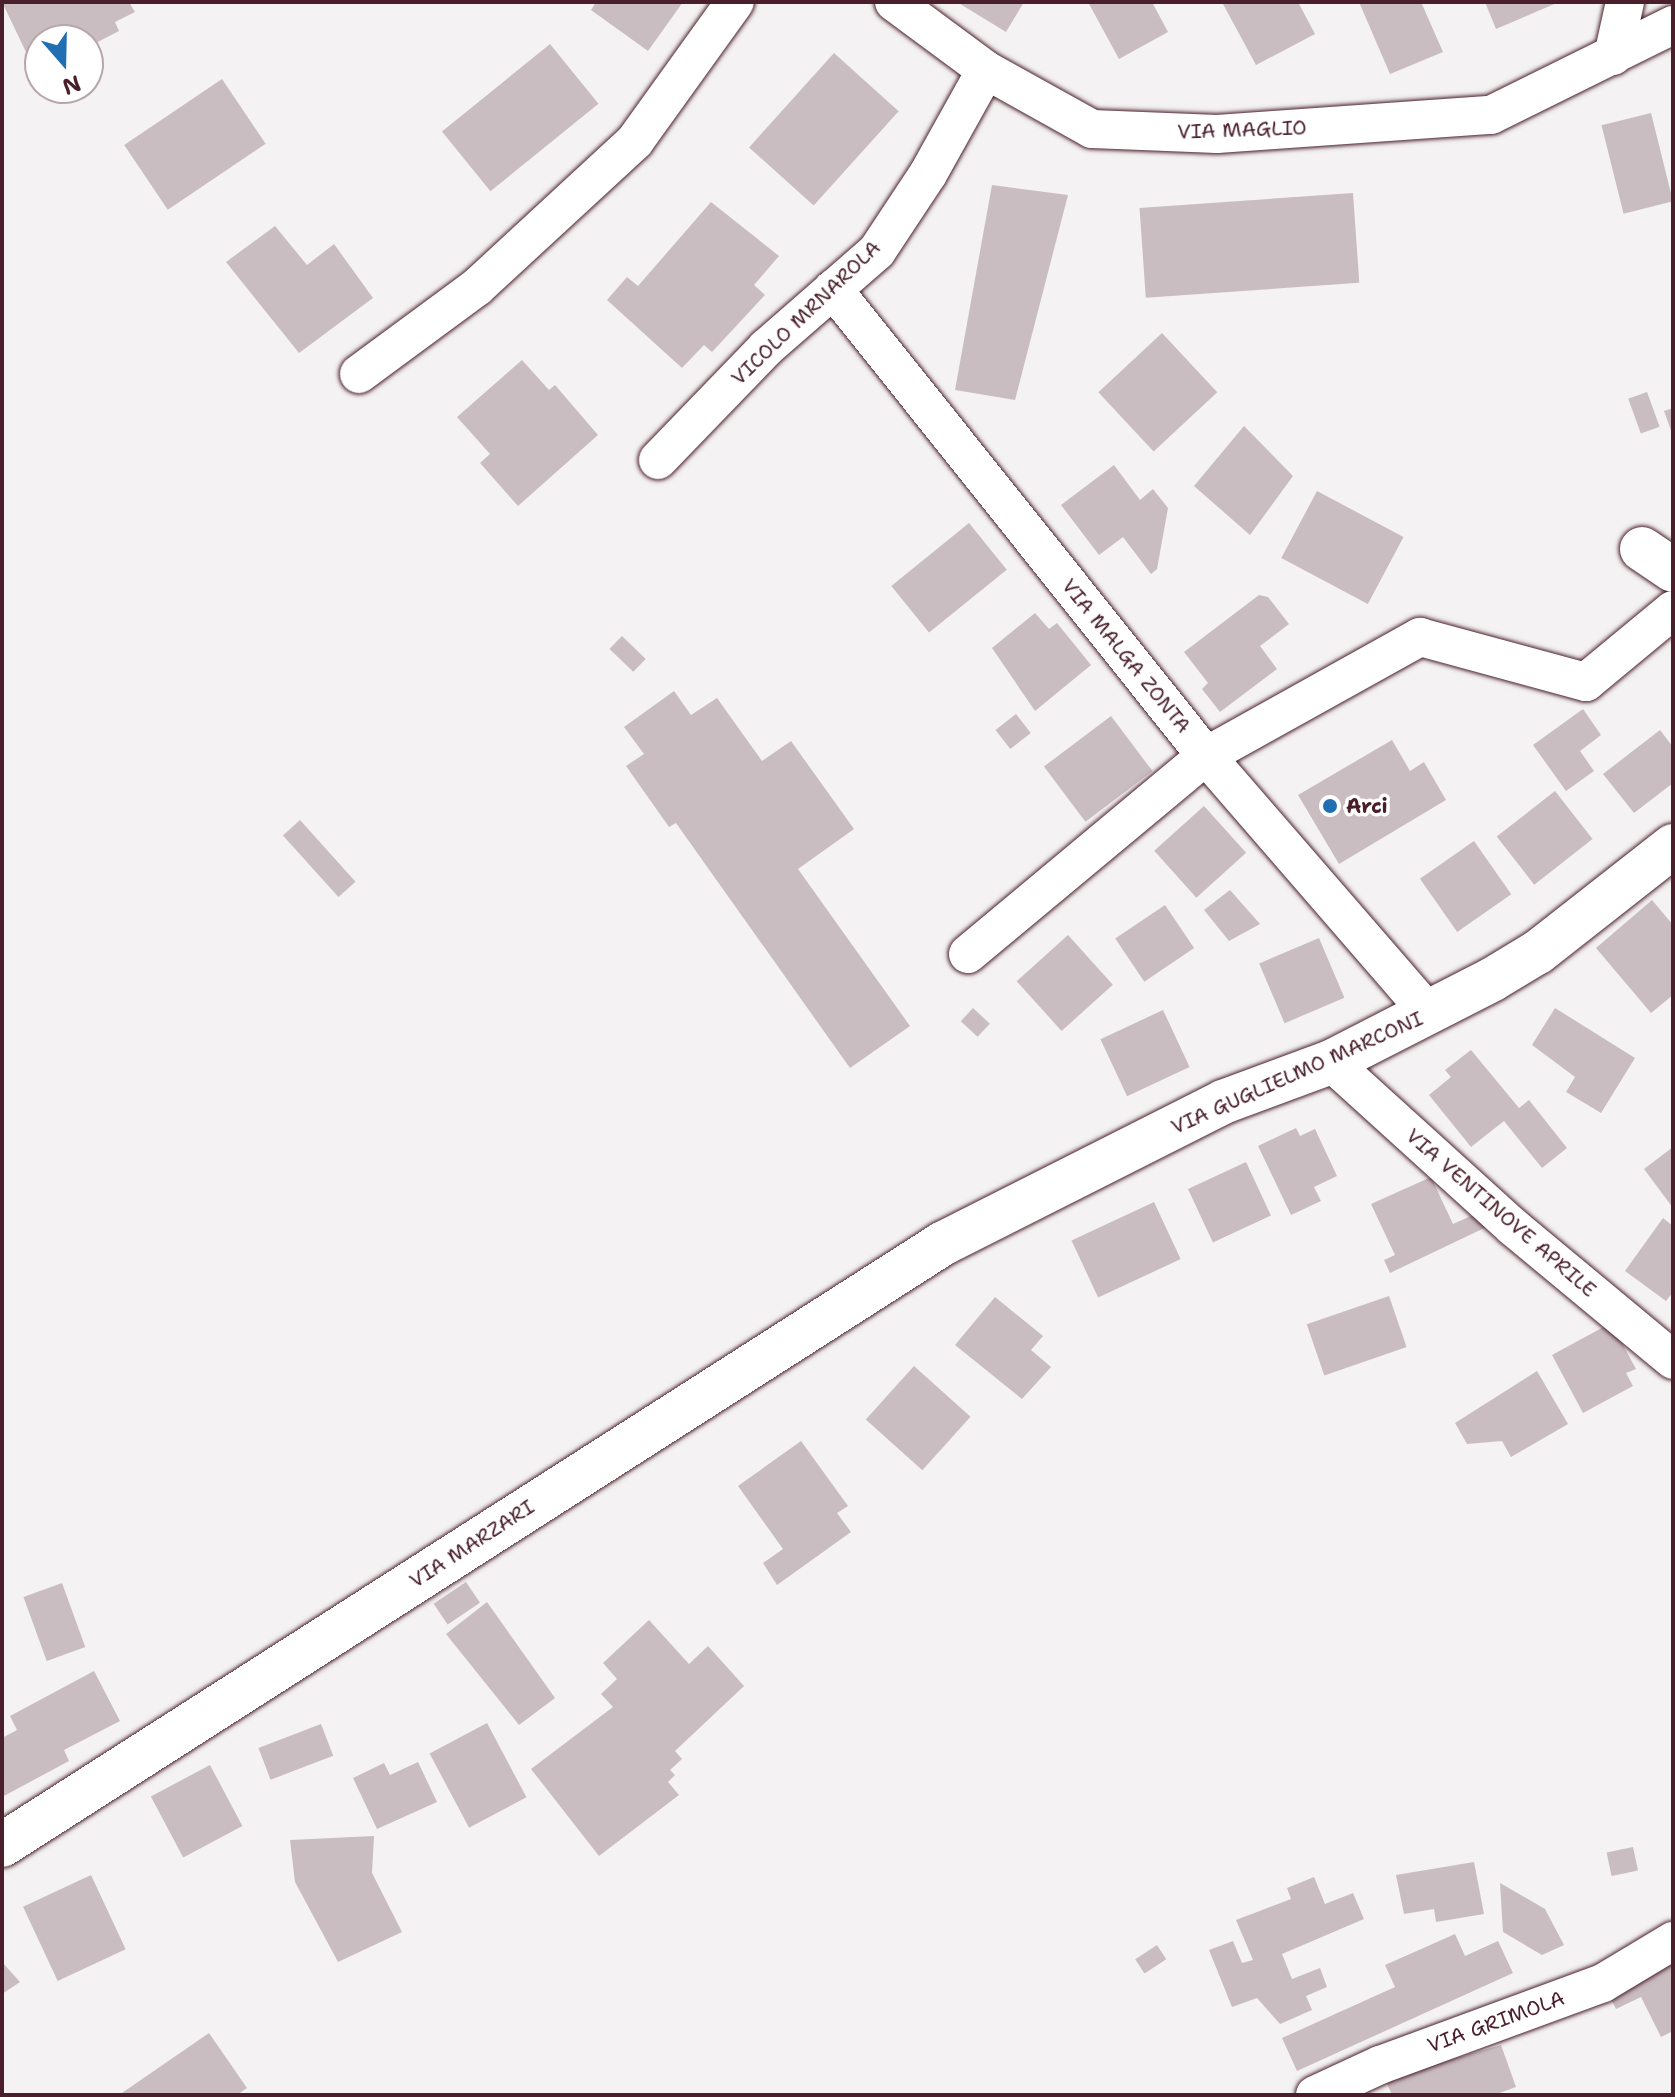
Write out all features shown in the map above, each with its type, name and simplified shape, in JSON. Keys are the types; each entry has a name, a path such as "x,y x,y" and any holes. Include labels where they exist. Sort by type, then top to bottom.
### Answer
{"street":[{"path":"359,374 477,287 635,141 735,2"},
{"name":"VIA MAGLIO","path":"894,2 986,70 1092,129 1217,134 1491,115 1673,25"},
{"path":"1613,56 1625,2"},
{"name":"VICOLO MRNAROLA","path":"658,460 766,348 877,251 928,174 986,70"},
{"name":"VIA MALGA ZONTA","path":"833,289 1206,756 1429,1013"},
{"path":"968,954 1206,756 1420,637 1586,682 1673,610"},
{"name":"VIA GUGLIELMO MARCONI","path":"942,1244 1223,1102 1331,1062 1429,1013 1538,952 1673,846"},
{"name":"VIA VENTINOVE APRILE","path":"1331,1062 1513,1227 1673,1360"},
{"name":"VIA MARZARI","path":"2,1845 942,1244"},
{"name":"VIA GRIMOLA","path":"1315,2095 1380,2065 1603,1983 1673,1941"}],"building":[{"path":"2,2 129,2 135,12 115,22 119,31 104,39 104,24 24,24 24,48"},
{"path":"596,2 683,2 648,51 591,10"},
{"path":"957,2 1024,2 1006,32"},
{"path":"1088,2 1152,2 1168,32 1119,59"},
{"path":"1298,2 1315,34 1256,65 1223,4"},
{"path":"1359,2 1421,2 1443,52 1390,74"},
{"path":"1485,2 1559,2 1496,29"},
{"path":"550,44 598,104 490,191 442,131"},
{"path":"834,53 899,111 814,206 749,147"},
{"path":"222,79 266,144 168,210 124,145"},
{"path":"1651,113 1673,201 1624,214 1602,125"},
{"path":"992,185 1068,195 1015,400 955,390"},
{"path":"1353,193 1359,283 1146,298 1140,208"},
{"path":"711,202 779,256 754,285 765,295 712,352 704,345 682,368 607,300 627,277 638,286"},
{"path":"275,226 307,265 334,244 373,298 299,353 226,262"},
{"path":"1162,333 1217,392 1154,452 1098,392"},
{"path":"522,360 549,390 555,385 598,435 518,506 480,463 490,454 457,417"},
{"path":"1647,392 1660,427 1641,434 1628,399"},
{"path":"1673,408 1673,436 1664,411"},
{"path":"1244,426 1293,476 1250,535 1194,486"},
{"path":"1114,465 1140,500 1153,489 1168,508 1157,569 1151,574 1123,537 1099,555 1061,505"},
{"path":"1317,491 1404,537 1368,604 1281,558"},
{"path":"969,523 1007,570 929,633 891,586"},
{"path":"1259,595 1268,597 1289,624 1260,646 1277,669 1220,712 1202,689 1208,683 1184,652"},
{"path":"1035,613 1049,629 1057,623 1091,665 1035,711 992,648"},
{"path":"622,636 646,659 633,672 609,649"},
{"path":"674,691 691,715 717,698 762,761 791,741 854,829 798,869 910,1026 850,1068 676,823 669,827 626,766 644,754 624,727"},
{"path":"1583,709 1601,735 1580,751 1594,771 1566,791 1533,745"},
{"path":"1016,714 1031,733 1010,749 996,730"},
{"path":"1111,716 1153,771 1085,822 1044,767"},
{"path":"1660,730 1673,747 1673,783 1634,813 1603,774"},
{"path":"1392,740 1410,771 1424,762 1446,800 1339,864 1298,795"},
{"path":"1555,791 1593,839 1534,885 1497,837"},
{"path":"1204,806 1246,853 1196,898 1154,851"},
{"path":"300,820 356,882 338,897 283,835"},
{"path":"1474,841 1511,894 1457,932 1420,879"},
{"path":"1230,890 1260,924 1229,941 1204,910"},
{"path":"1652,900 1673,925 1673,995 1651,1013 1596,948"},
{"path":"1165,905 1194,948 1144,982 1115,939"},
{"path":"1068,935 1113,985 1062,1031 1017,981"},
{"path":"1319,938 1344,998 1285,1023 1259,963"},
{"path":"973,1008 990,1024 978,1037 961,1021"},
{"path":"1555,1008 1635,1058 1601,1113 1566,1092 1575,1077 1532,1045"},
{"path":"1163,1010 1190,1067 1127,1096 1100,1039"},
{"path":"1471,1050 1519,1108 1529,1100 1567,1148 1542,1168 1504,1121 1471,1147 1429,1095 1451,1077 1445,1070"},
{"path":"1296,1128 1300,1136 1315,1129 1337,1176 1314,1187 1321,1201 1291,1215 1258,1146"},
{"path":"1673,1147 1673,1208 1644,1169"},
{"path":"1246,1162 1271,1215 1213,1243 1188,1189"},
{"path":"1431,1177 1453,1224 1484,1210 1497,1222 1390,1273 1384,1260 1395,1255 1371,1204"},
{"path":"1154,1202 1181,1259 1098,1298 1072,1240"},
{"path":"1663,1218 1673,1226 1673,1292 1666,1301 1625,1271"},
{"path":"1389,1296 1407,1347 1324,1375 1307,1324"},
{"path":"995,1297 1043,1336 1031,1350 1051,1367 1022,1399 955,1345"},
{"path":"1611,1323 1636,1369 1626,1373 1633,1386 1583,1413 1552,1355"},
{"path":"914,1366 970,1417 922,1470 866,1420"},
{"path":"1537,1371 1568,1424 1511,1457 1502,1441 1467,1444 1455,1423"},
{"path":"801,1441 848,1506 837,1513 851,1532 777,1585 763,1563 783,1549 738,1486"},
{"path":"466,1582 480,1603 448,1625 434,1604"},
{"path":"62,1583 85,1647 47,1661 23,1597"},
{"path":"487,1602 555,1698 519,1725 446,1634"},
{"path":"649,1620 689,1664 708,1646 744,1686 675,1751 682,1759 670,1770 675,1775 668,1782 679,1795 599,1856 531,1769 613,1707 601,1694 617,1679 603,1663"},
{"path":"94,1671 120,1721 64,1750 69,1761 2,1797 2,1738 17,1730 10,1716"},
{"path":"487,1723 526,1797 469,1828 430,1754"},
{"path":"321,1724 333,1756 271,1780 258,1748"},
{"path":"418,1762 437,1802 377,1829 353,1778 384,1763 390,1775"},
{"path":"210,1765 242,1826 183,1857 151,1796"},
{"path":"374,1836 372,1873 402,1932 338,1962 295,1882 290,1840"},
{"path":"1633,1847 1638,1870 1612,1876 1607,1853"},
{"path":"1474,1862 1484,1914 1436,1922 1434,1909 1404,1914 1396,1875"},
{"path":"91,1875 126,1949 58,1981 23,1907"},
{"path":"1314,1877 1325,1904 1353,1893 1364,1919 1282,1954 1292,1979 1320,1968 1327,1987 1306,1996 1312,2010 1280,2024 1257,1998 1232,2007 1209,1950 1233,1941 1242,1963 1253,1960 1236,1920 1291,1899 1287,1888"},
{"path":"1500,1883 1545,1909 1564,1945 1542,1955 1503,1932"},
{"path":"1455,1934 1465,1956 1498,1941 1513,1973 1297,2071 1282,2038 1395,1987 1385,1965"},
{"path":"1157,1945 1166,1959 1144,1973 1135,1959"},
{"path":"2,1962 20,1982 2,1994"},
{"path":"1673,1963 1673,2031 1661,2037 1641,1997 1616,2009 1603,1983"},
{"path":"209,2033 247,2088 237,2095 119,2095"},
{"path":"1501,2045 1516,2087 1494,2095 1392,2095 1385,2079"}],"place":[{"name":"Arci","path":"1330,806"}]}
